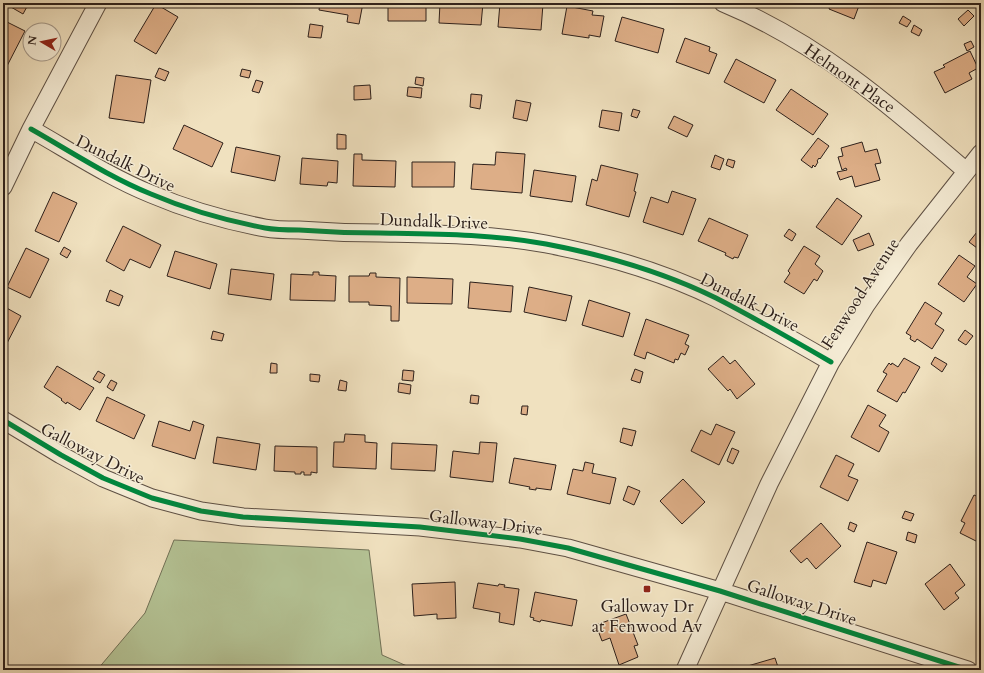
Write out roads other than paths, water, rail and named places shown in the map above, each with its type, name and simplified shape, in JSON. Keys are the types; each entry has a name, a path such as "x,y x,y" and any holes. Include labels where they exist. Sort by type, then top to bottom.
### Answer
{"street":[{"path":"3,187 31,129 98,3"},
{"name":"Helmont Place","path":"723,3 751,8 851,76 898,113 966,171"},
{"name":"Dundalk Drive","path":"31,129 112,175 151,194 220,217 266,228 338,233 500,238 544,244 616,261 666,276 714,297 831,362"},
{"name":"Fenwood Avenue","path":"685,670 769,484 831,362 866,305 909,244 981,153"},
{"name":"Galloway Drive","path":"3,420 48,448 103,478 152,498 201,511 243,517 420,527 520,539 568,548 720,590 968,670"}],"place":[{"name":"Galloway Dr at Fenwood Av","path":"647,589"}]}
